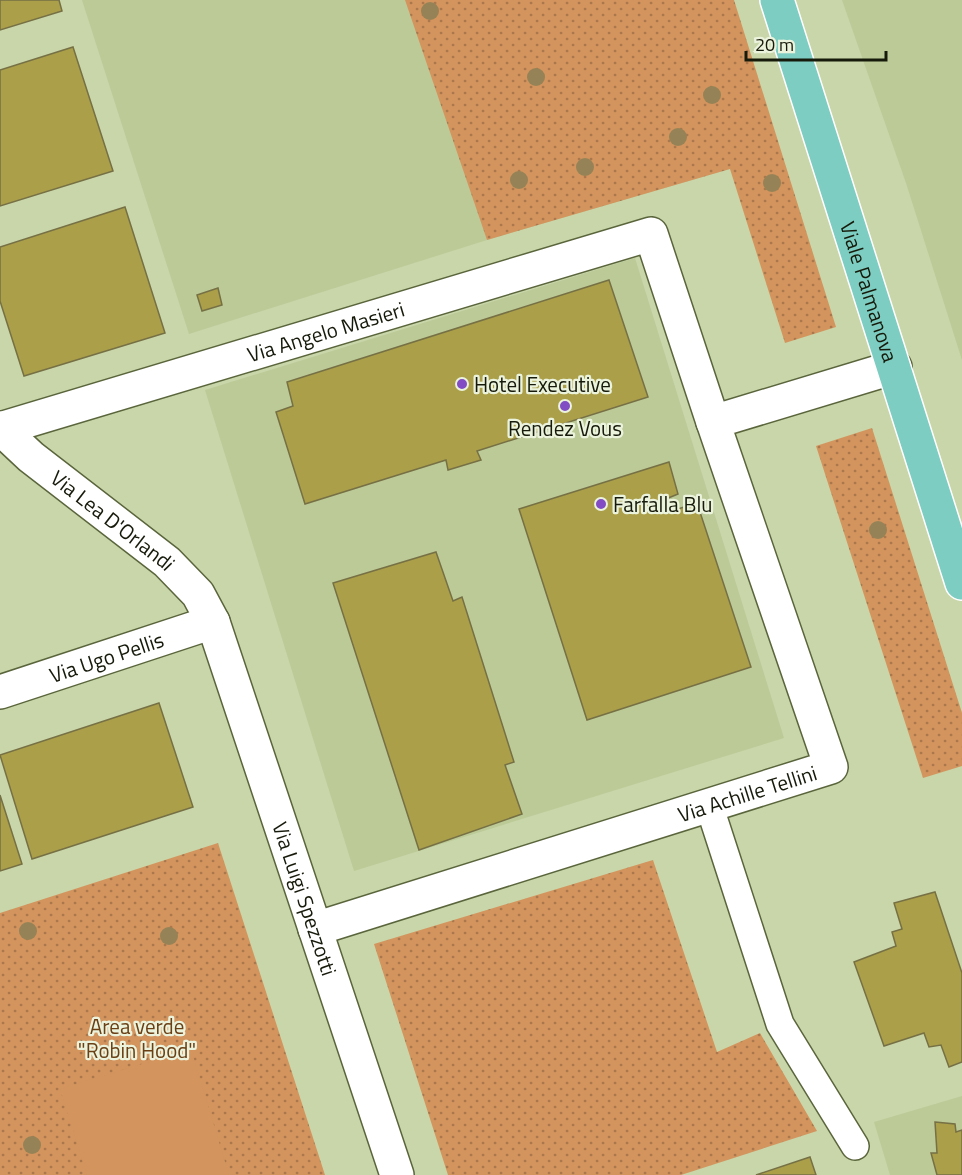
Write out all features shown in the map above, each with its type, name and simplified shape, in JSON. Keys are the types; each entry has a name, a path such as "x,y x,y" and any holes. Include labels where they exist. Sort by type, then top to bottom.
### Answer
{"main road":[{"name":"Viale Palmanova","path":"777,0 962,583"}],"street":[{"name":"Via Achille Tellini","path":"315,929 831,767 651,234"},
{"name":"Via Angelo Masieri","path":"0,428 651,234"},
{"path":"713,422 895,367"},
{"name":"Via Lea D'Orlandi","path":"0,428 31,457 167,562 198,594 213,622"},
{"name":"Via Ugo Pellis","path":"0,692 213,622"},
{"name":"Via Luigi Spezzotti","path":"213,622 397,1175"}],"lane":[{"path":"709,805 780,1024 855,1146"}],"shaded area":[{"path":"82,0 700,0 753,162 487,240 189,334"},
{"path":"842,0 962,0 962,360 906,183"},
{"path":"635,258 784,738 354,871 205,390"},
{"path":"962,1096 962,1175 890,1175 874,1122"}],"green space":[{"path":"405,0 734,0 836,327 785,343 730,169 487,240"},
{"path":"872,428 962,713 962,766 923,778 816,446"},
{"name":"Area verde \"Robin Hood\"","path":"218,843 325,1175 0,1175 0,913"},
{"path":"653,860 717,1052 760,1033 817,1131 681,1175 448,1175 374,944"},
{"path":"191,1049 229,1175 87,1175 60,1089"}],"building":[{"path":"0,0 59,0 62,11 0,30"},
{"path":"73,47 113,171 0,206 0,70"},
{"path":"125,207 165,333 24,376 0,301 0,247"},
{"path":"609,280 648,397 477,451 481,460 448,470 446,460 305,504 276,412 293,406 287,382"},
{"path":"218,288 222,305 202,311 197,295"},
{"path":"669,462 678,494 661,501 665,513 697,503 751,667 587,720 519,509"},
{"path":"436,552 453,601 462,597 514,762 505,765 522,814 419,850 333,583"},
{"path":"159,703 193,807 32,859 0,755"},
{"path":"0,795 22,864 0,871"},
{"path":"935,892 962,973 962,1062 949,1067 941,1045 929,1047 924,1033 884,1046 854,962 896,946 892,932 902,929 894,903"},
{"path":"935,1122 955,1124 956,1132 962,1130 962,1175 937,1175 931,1153 937,1153"},
{"path":"810,1157 816,1175 756,1175"}],"place":[{"name":"Hotel Executive","path":"462,384"},
{"name":"Rendez Vous","path":"565,406"},
{"name":"Farfalla Blu","path":"601,504"}]}
